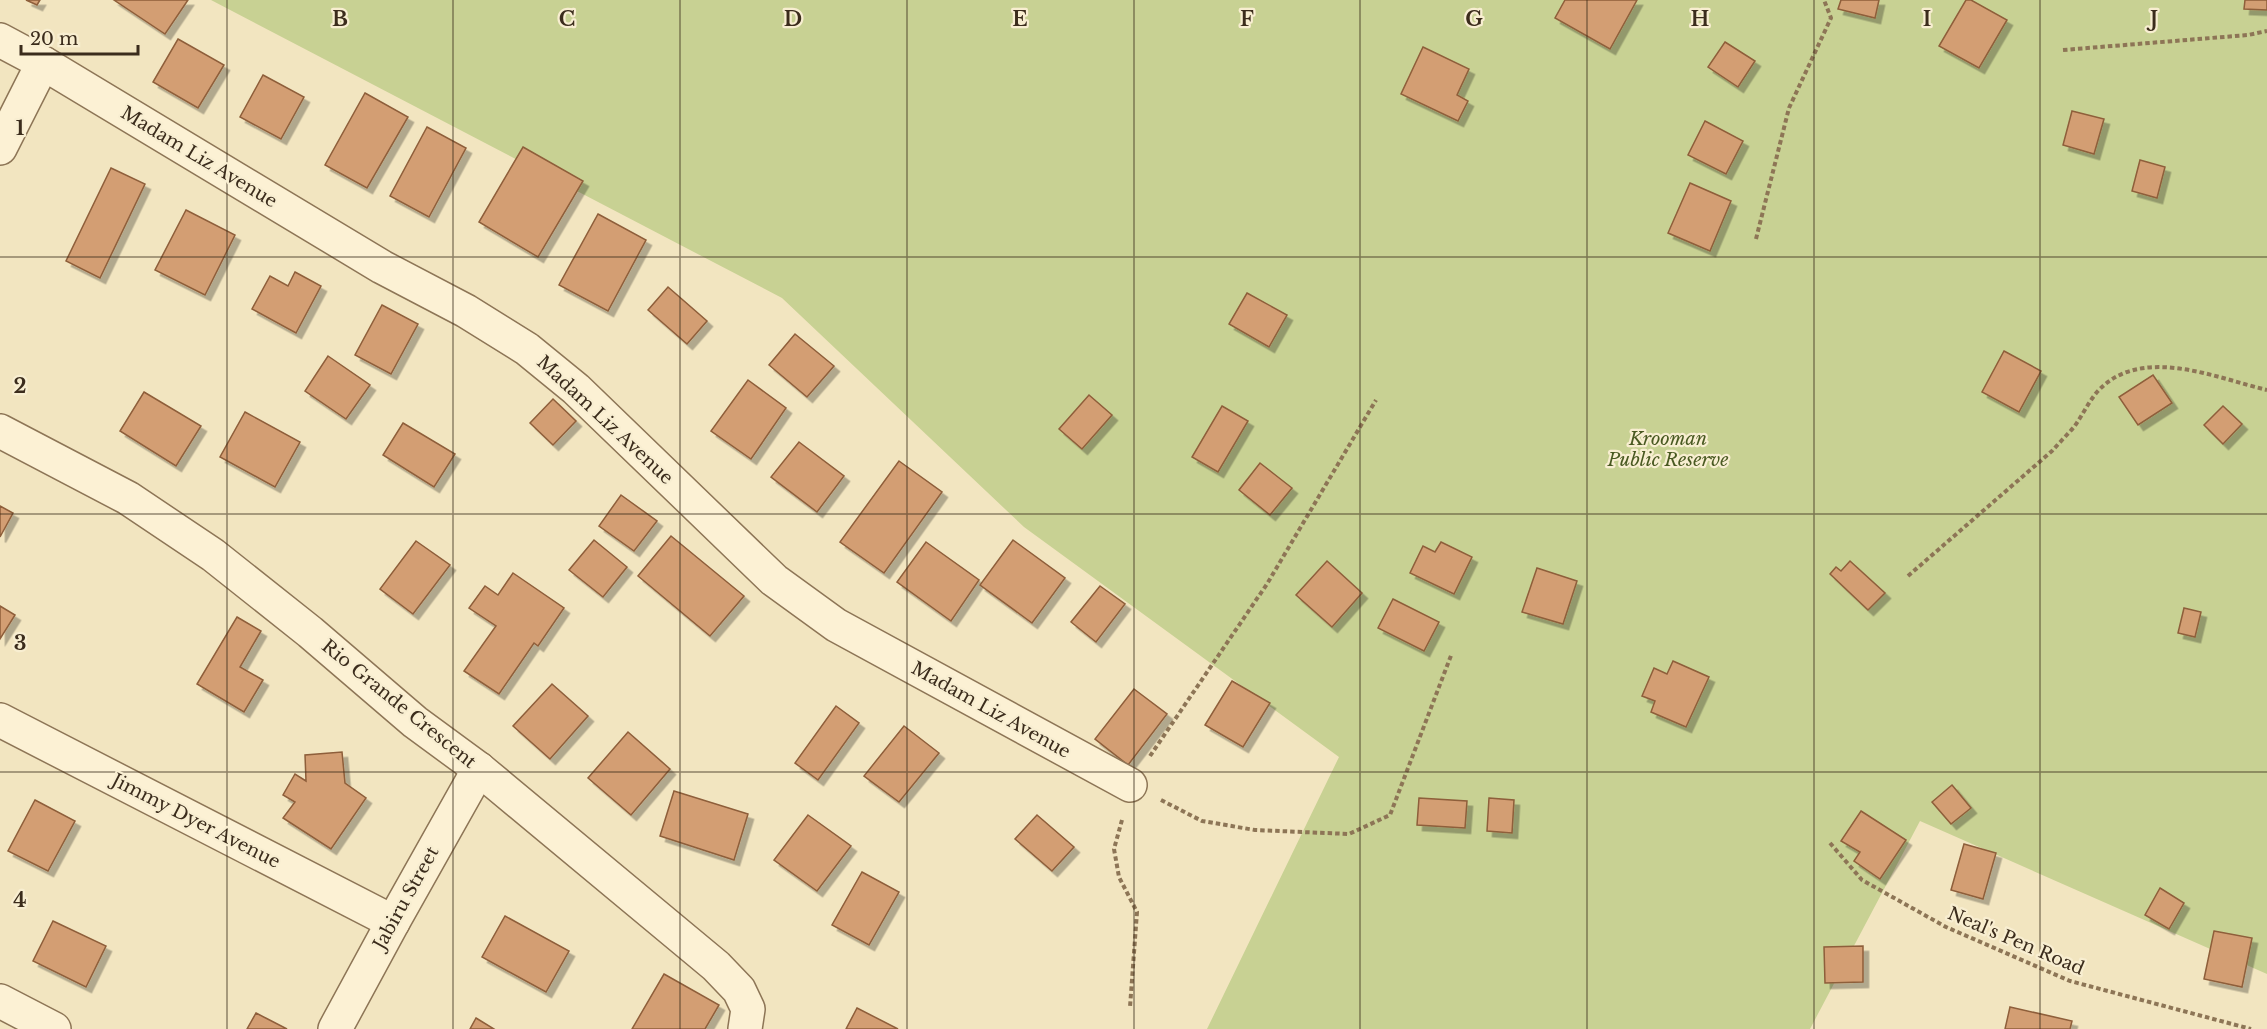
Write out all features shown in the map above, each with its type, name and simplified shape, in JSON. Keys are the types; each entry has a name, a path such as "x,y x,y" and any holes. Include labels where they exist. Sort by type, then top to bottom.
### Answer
{"street":[{"name":"Madam Liz Avenue","path":"0,40 44,63 382,267 466,311 527,349 584,397 774,580 836,625 1130,785"},
{"path":"0,147 44,63"},
{"name":"Rio Grande Crescent","path":"0,431 128,498 213,555 310,632 414,722 480,769 716,966 739,990 748,1009 745,1029"},
{"name":"Jimmy Dyer Avenue","path":"0,720 393,922"},
{"name":"Jabiru Street","path":"335,1029 480,769"},
{"path":"0,1001 54,1029"}],"path":[{"path":"1756,238 1789,108 1831,18 1824,0"},
{"path":"2062,50 2248,35 2267,31"},
{"path":"1908,576 2052,451 2072,429 2098,392 2119,375 2153,366 2196,371 2267,390"},
{"path":"1130,1007 1137,912 1119,877 1114,849 1130,785 1267,584 1376,400"},
{"path":"1130,785 1202,820 1255,830 1349,834 1390,815 1452,653"},
{"name":"Neal's Pen Road","path":"1830,843 1862,880 1946,927 2070,981 2251,1029"}],"green space":[{"name":"Krooman Public Reserve","path":"211,0 2267,0 2267,974 1920,821 1810,1029 1207,1029 1339,757 1024,527 782,298"}],"building":[{"path":"26,0 40,0 37,5"},
{"path":"114,0 188,0 165,34"},
{"path":"1565,0 1637,0 1610,49 1555,18"},
{"path":"1841,0 1879,0 1875,18 1838,9"},
{"path":"1966,0 1971,0 2007,20 1979,68 1939,46"},
{"path":"2245,0 2267,0 2267,10 2244,9"},
{"path":"178,39 224,65 198,108 153,82"},
{"path":"1725,42 1755,61 1738,87 1708,67"},
{"path":"1423,47 1469,69 1457,95 1468,101 1458,121 1401,94"},
{"path":"263,75 304,97 281,139 240,117"},
{"path":"365,93 408,117 367,188 325,165"},
{"path":"2072,111 2104,119 2094,154 2063,145"},
{"path":"1705,121 1743,141 1726,174 1688,155"},
{"path":"427,127 466,148 429,217 390,196"},
{"path":"523,147 583,181 538,257 479,222"},
{"path":"2140,160 2165,167 2157,198 2132,191"},
{"path":"111,168 145,184 100,278 66,261"},
{"path":"1690,183 1731,201 1710,251 1668,233"},
{"path":"186,210 235,235 205,295 155,270"},
{"path":"598,214 646,240 608,311 559,285"},
{"path":"295,272 321,286 296,333 252,309 270,276 288,286"},
{"path":"668,287 707,321 687,344 648,310"},
{"path":"1247,293 1287,315 1269,347 1229,324"},
{"path":"382,305 418,324 391,374 355,355"},
{"path":"795,334 834,366 807,397 769,365"},
{"path":"2004,351 2041,371 2019,412 1982,392"},
{"path":"328,356 370,385 346,419 305,391"},
{"path":"2153,375 2172,403 2138,425 2119,397"},
{"path":"748,380 786,408 751,459 711,431"},
{"path":"144,392 201,426 176,466 120,431"},
{"path":"1089,395 1112,415 1082,449 1059,429"},
{"path":"553,399 576,421 553,445 530,423"},
{"path":"1222,406 1248,421 1218,472 1192,457"},
{"path":"2223,406 2242,424 2223,444 2204,425"},
{"path":"245,412 300,442 275,487 220,457"},
{"path":"403,423 455,454 434,487 383,455"},
{"path":"799,442 844,476 817,512 771,477"},
{"path":"899,461 942,492 884,573 840,542"},
{"path":"1260,463 1292,488 1270,515 1239,490"},
{"path":"621,495 657,521 634,551 599,526"},
{"path":"0,506 13,513 0,537"},
{"path":"671,536 744,596 710,636 638,576"},
{"path":"594,540 627,567 603,597 569,570"},
{"path":"1013,540 1065,578 1032,623 980,585"},
{"path":"416,541 450,565 413,614 380,589"},
{"path":"926,542 979,580 951,621 897,582"},
{"path":"1441,542 1472,557 1454,594 1410,573 1423,546 1435,552"},
{"path":"1327,561 1362,593 1332,627 1296,595"},
{"path":"1850,561 1885,593 1868,610 1830,574 1836,567 1841,571"},
{"path":"1537,568 1577,581 1563,624 1522,612"},
{"path":"513,573 564,608 538,646 534,643 499,694 464,671 496,626 469,608 485,586 498,595"},
{"path":"1100,586 1125,604 1096,642 1071,622"},
{"path":"1393,599 1439,622 1424,651 1378,628"},
{"path":"0,606 15,615 0,639"},
{"path":"2184,608 2201,612 2195,637 2178,633"},
{"path":"237,617 261,631 240,667 263,680 244,712 197,684"},
{"path":"1673,661 1709,677 1686,727 1651,712 1655,701 1642,696 1654,668 1667,674"},
{"path":"1232,681 1270,703 1243,747 1205,725"},
{"path":"552,684 588,716 550,759 513,726"},
{"path":"1134,689 1167,714 1128,765 1095,739"},
{"path":"836,706 859,723 818,780 795,763"},
{"path":"904,726 939,753 899,802 864,776"},
{"path":"628,732 670,769 631,815 588,778"},
{"path":"342,752 345,783 366,798 331,849 283,818 295,802 283,795 295,774 306,781 305,755"},
{"path":"1952,785 1971,808 1951,824 1932,802"},
{"path":"674,791 748,814 734,860 660,836"},
{"path":"1419,798 1467,801 1465,828 1417,825"},
{"path":"1489,798 1514,800 1512,833 1487,831"},
{"path":"35,800 75,821 48,871 8,851"},
{"path":"1861,811 1906,840 1880,879 1854,861 1860,852 1841,841"},
{"path":"808,815 851,846 817,891 774,860"},
{"path":"1037,815 1074,847 1052,871 1015,839"},
{"path":"1964,844 1996,853 1983,899 1951,890"},
{"path":"862,872 899,892 869,945 832,925"},
{"path":"2160,888 2184,903 2169,929 2145,915"},
{"path":"505,916 569,951 546,992 482,957"},
{"path":"53,921 106,946 86,987 33,961"},
{"path":"2214,931 2252,938 2242,987 2204,979"},
{"path":"1863,946 1863,982 1825,983 1824,947"},
{"path":"664,974 719,1005 705,1029 632,1029"},
{"path":"2010,1007 2072,1021 2070,1029 2005,1029"},
{"path":"857,1008 898,1029 846,1029"},
{"path":"256,1013 287,1029 247,1029"},
{"path":"476,1018 494,1029 470,1029"}]}
